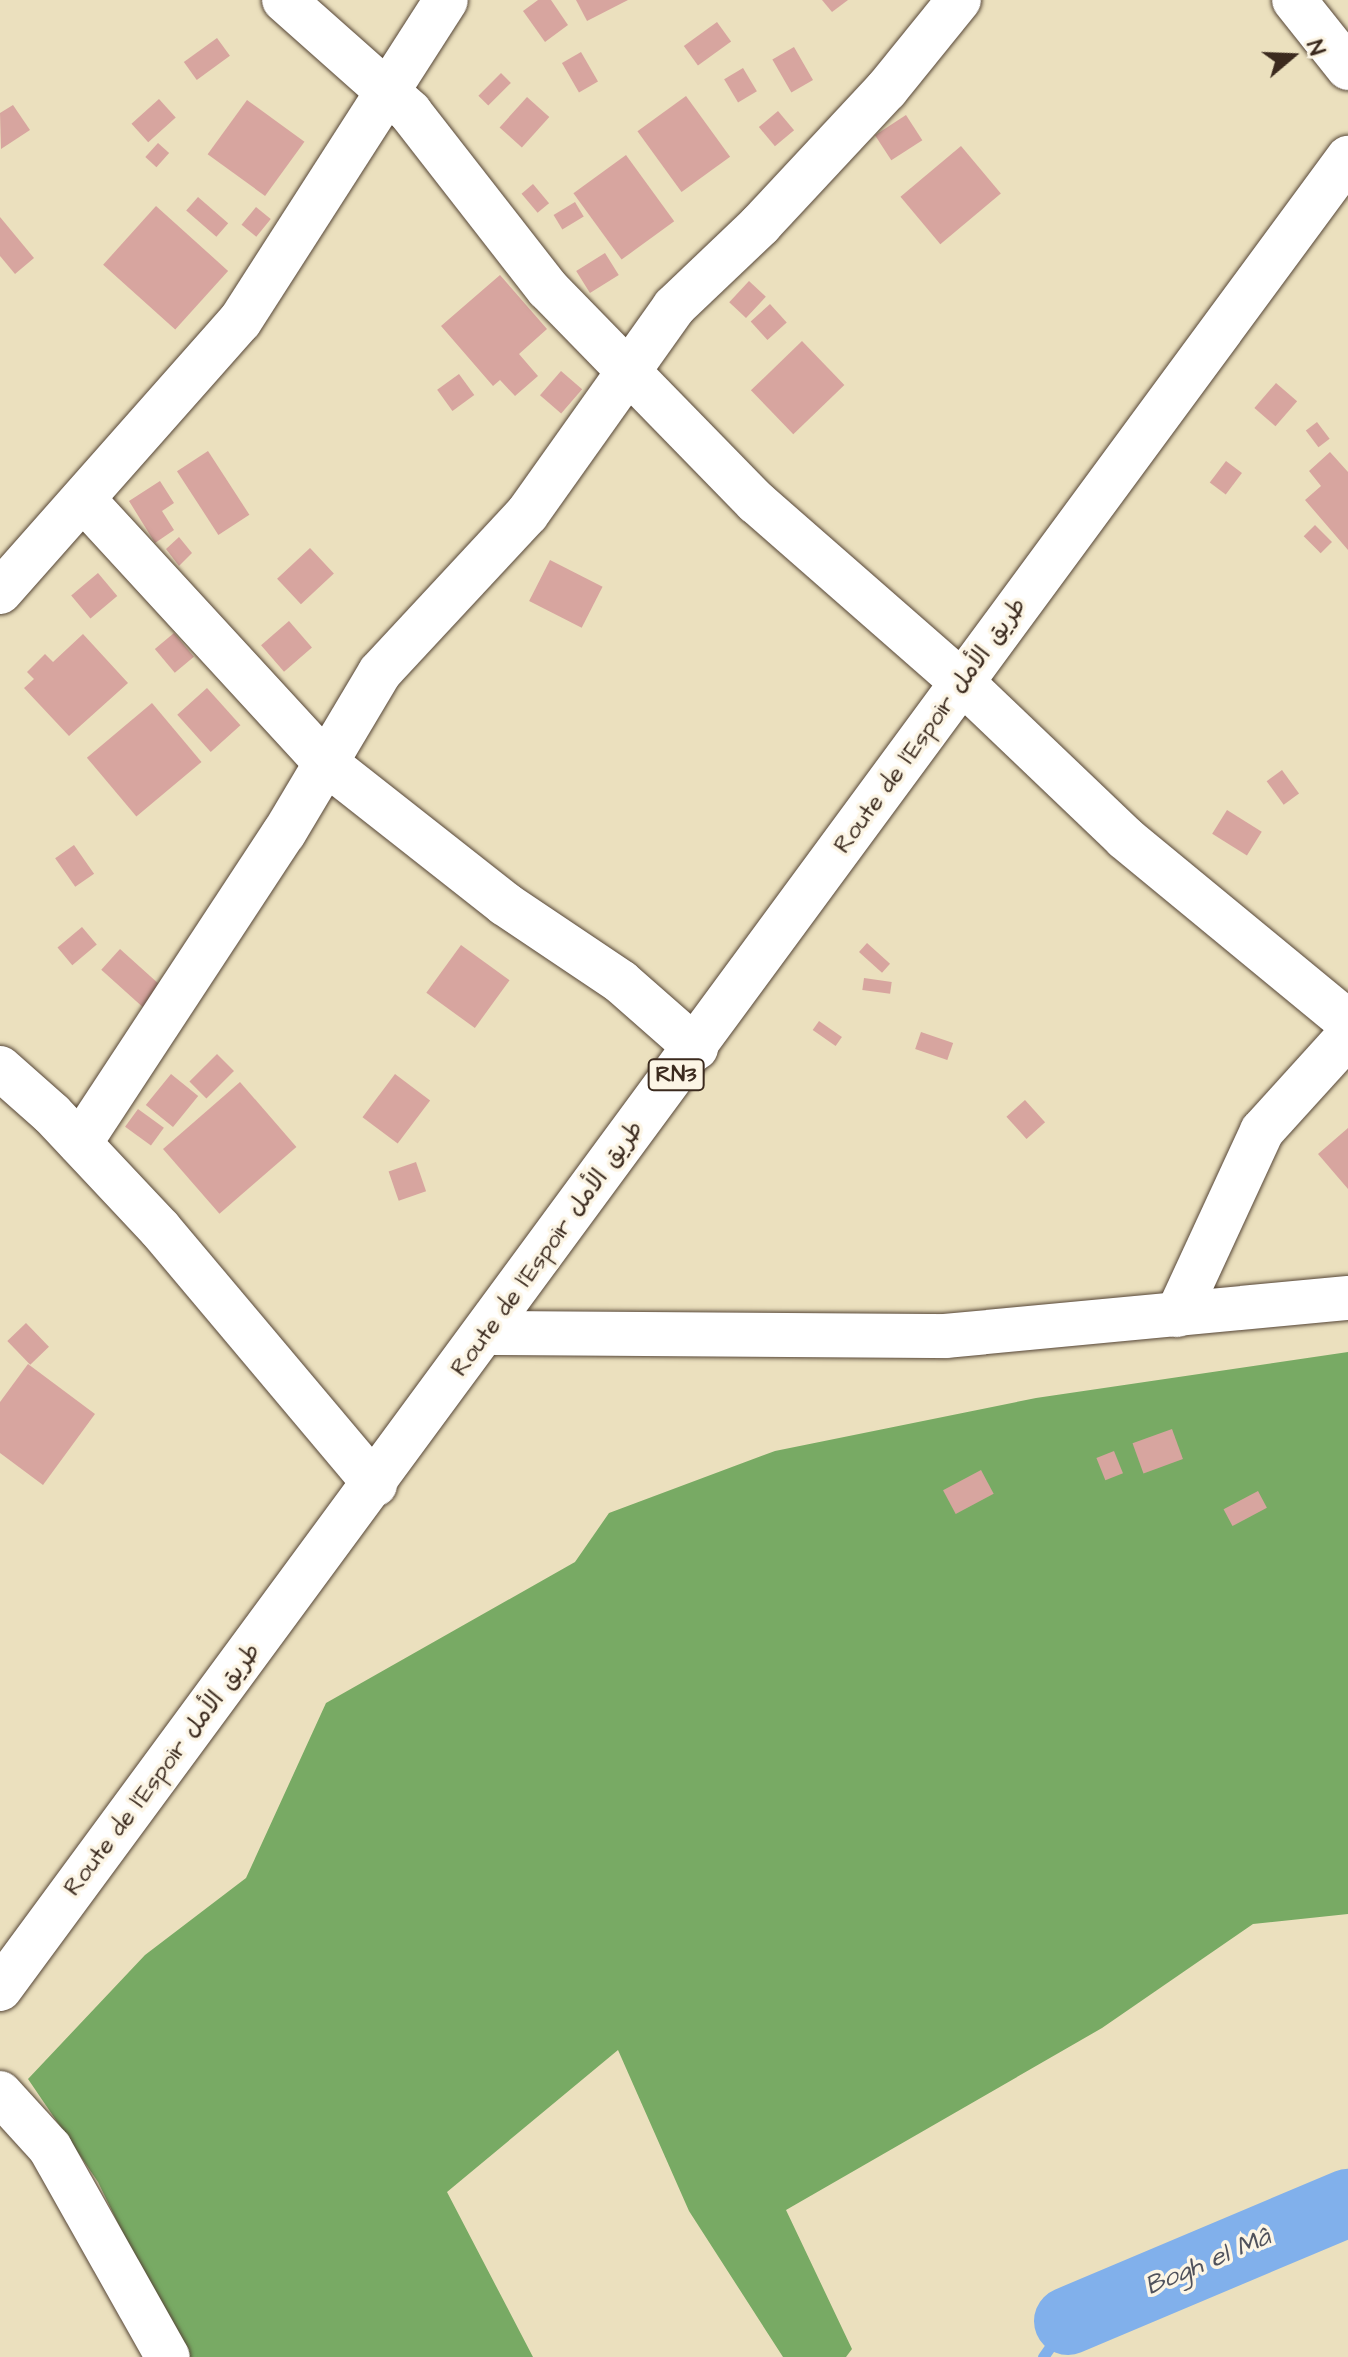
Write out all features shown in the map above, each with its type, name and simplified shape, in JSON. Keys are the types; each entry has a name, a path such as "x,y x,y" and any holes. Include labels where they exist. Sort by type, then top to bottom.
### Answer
{"main road":[{"path":"284,0 410,112 548,289 628,375 756,502 963,683 1125,838 1348,1022"},
{"path":"0,592 240,321 384,90 446,0"},
{"path":"80,1143 326,763 380,672 527,514 674,307 760,225 886,90 959,0"},
{"path":"1294,0 1348,68"},
{"name":"Route de l’Espoir طريق الأمل","path":"0,1989 696,1048 1348,158"},
{"path":"83,499 326,763 505,904 621,982 696,1048"},
{"path":"1177,1315 1262,1131 1348,1036"},
{"path":"0,1068 80,1143 160,1229 375,1484"},
{"path":"486,1333 945,1336 1348,1298"},
{"path":"0,2093 50,2148 168,2357"}],"green space":[{"path":"1348,1352 1348,1914 1253,1924 1102,2028 786,2210 852,2349 846,2357 783,2357 689,2211 618,2050 447,2192 533,2357 183,2357 98,2182 28,2079 145,1955 246,1878 326,1703 575,1562 609,1513 775,1451 1036,1398"}],"building":[{"path":"538,0 551,0 568,25 545,42 523,11"},
{"path":"576,0 628,0 587,21"},
{"path":"822,0 848,0 832,12"},
{"path":"717,22 731,41 698,66 684,46"},
{"path":"217,38 230,56 197,80 184,62"},
{"path":"794,47 813,80 791,92 772,60"},
{"path":"581,52 598,81 579,92 562,63"},
{"path":"743,68 757,91 738,102 724,79"},
{"path":"501,73 511,83 488,106 478,96"},
{"path":"686,96 730,157 682,192 637,131"},
{"path":"527,97 549,117 522,148 500,127"},
{"path":"159,99 176,118 148,142 132,124"},
{"path":"247,100 304,142 265,196 208,154"},
{"path":"13,105 30,130 1,149 0,113"},
{"path":"778,111 794,130 775,146 759,127"},
{"path":"906,115 922,140 891,160 875,135"},
{"path":"158,143 169,153 156,167 145,157"},
{"path":"961,146 1001,193 940,244 900,197"},
{"path":"626,155 674,221 622,260 573,193"},
{"path":"533,184 549,203 538,213 522,194"},
{"path":"198,197 228,223 216,237 186,211"},
{"path":"575,202 584,217 562,229 554,215"},
{"path":"156,206 228,271 175,330 103,265"},
{"path":"256,207 271,219 256,237 242,225"},
{"path":"0,217 34,258 15,274 0,256"},
{"path":"605,253 619,275 590,293 576,271"},
{"path":"500,275 547,329 519,354 538,376 515,396 500,380 493,386 441,326"},
{"path":"749,281 766,297 746,318 729,302"},
{"path":"770,304 787,323 767,340 751,321"},
{"path":"802,341 844,385 793,434 751,390"},
{"path":"561,371 582,389 561,414 540,395"},
{"path":"459,374 474,395 452,411 437,390"},
{"path":"1276,383 1297,401 1275,426 1254,408"},
{"path":"1317,422 1330,439 1318,447 1306,430"},
{"path":"208,451 249,515 218,535 177,471"},
{"path":"1330,452 1348,472 1348,550 1305,500 1321,486 1309,471"},
{"path":"1226,461 1242,473 1226,495 1210,483"},
{"path":"160,481 174,503 162,511 174,530 155,543 129,501"},
{"path":"1315,525 1332,542 1321,553 1304,536"},
{"path":"179,537 192,553 179,566 166,549"},
{"path":"310,548 334,574 301,604 277,579"},
{"path":"550,560 603,587 582,628 529,601"},
{"path":"98,573 117,596 90,618 71,595"},
{"path":"289,621 312,647 284,672 261,645"},
{"path":"174,633 194,657 175,673 155,649"},
{"path":"83,634 128,683 69,736 24,688 34,679 27,672 45,654 53,662"},
{"path":"207,688 240,725 211,752 177,715"},
{"path":"152,703 201,762 136,817 87,758"},
{"path":"1282,770 1299,793 1284,805 1267,781"},
{"path":"1227,810 1262,832 1247,855 1212,834"},
{"path":"74,845 94,874 75,887 55,858"},
{"path":"82,927 97,945 72,965 57,948"},
{"path":"867,943 890,964 882,973 859,952"},
{"path":"461,945 510,980 475,1028 426,993"},
{"path":"120,949 163,988 144,1009 101,970"},
{"path":"864,978 892,982 890,994 862,990"},
{"path":"819,1021 842,1037 836,1046 813,1030"},
{"path":"921,1032 953,1043 947,1060 915,1049"},
{"path":"217,1054 234,1071 206,1099 189,1082"},
{"path":"171,1074 198,1096 173,1127 146,1105"},
{"path":"395,1074 430,1100 398,1144 363,1117"},
{"path":"240,1082 296,1147 219,1214 163,1149"},
{"path":"1025,1100 1045,1122 1026,1139 1006,1117"},
{"path":"138,1109 164,1128 151,1146 125,1127"},
{"path":"1348,1128 1348,1189 1318,1154"},
{"path":"416,1162 426,1191 399,1201 389,1171"},
{"path":"26,1323 49,1347 30,1365 7,1341"},
{"path":"28,1364 95,1414 43,1485 0,1453 0,1402"},
{"path":"1172,1429 1183,1459 1143,1473 1133,1443"},
{"path":"1114,1451 1123,1473 1105,1480 1096,1458"},
{"path":"981,1470 994,1494 956,1514 943,1490"},
{"path":"1258,1491 1267,1508 1232,1526 1224,1509"}],"waterway":[{"name":"Bogh el Mâ","path":"1068,2321 1348,2203"},
{"path":"1043,2357 1068,2321"}]}
